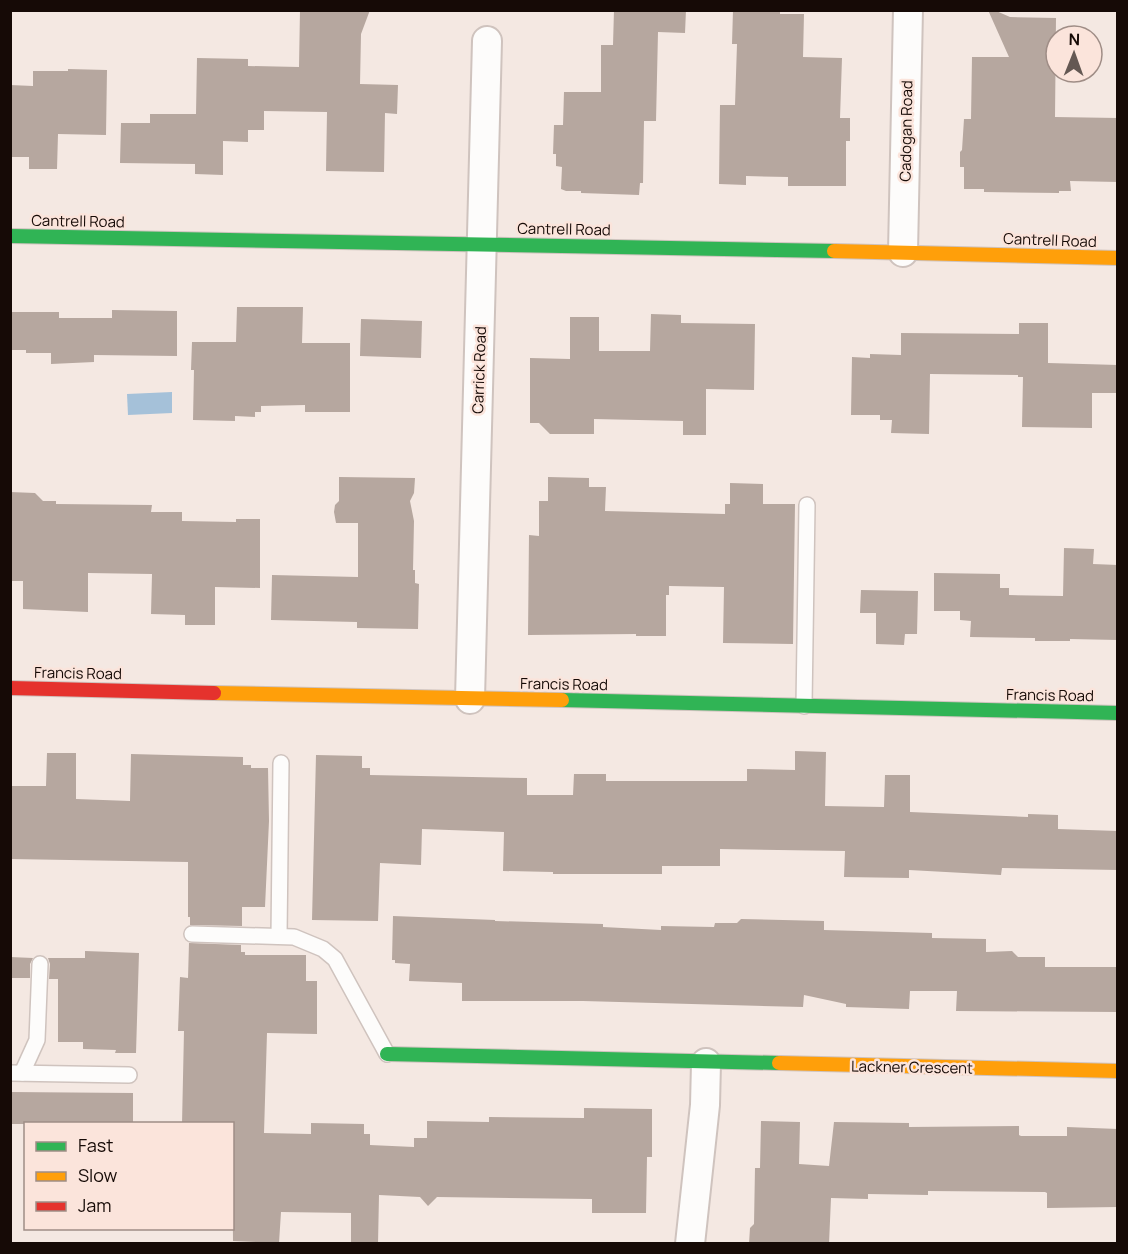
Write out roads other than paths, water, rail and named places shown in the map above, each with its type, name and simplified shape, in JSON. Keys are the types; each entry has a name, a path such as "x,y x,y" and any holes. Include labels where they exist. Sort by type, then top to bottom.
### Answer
{"street":[{"name":"Cadogan Road","path":"903,252 908,10"},
{"name":"Carrick Road","path":"470,699 487,41"},
{"name":"Cantrell Road","path":"10,236 1118,258"},
{"name":"Francis Road","path":"10,688 1118,713"},
{"name":"Lackner Crescent","path":"387,1054 1118,1071"},
{"path":"690,1244 705,1105 706,1063"}],"lane":[{"path":"804,706 807,506"},
{"path":"279,936 282,763"},
{"path":"192,934 294,937 323,949 335,960 387,1054"},
{"path":"16,1073 37,1041 40,964"},
{"path":"16,1073 129,1075"}],"water":[{"path":"172,392 172,413 128,415 127,394"}]}
